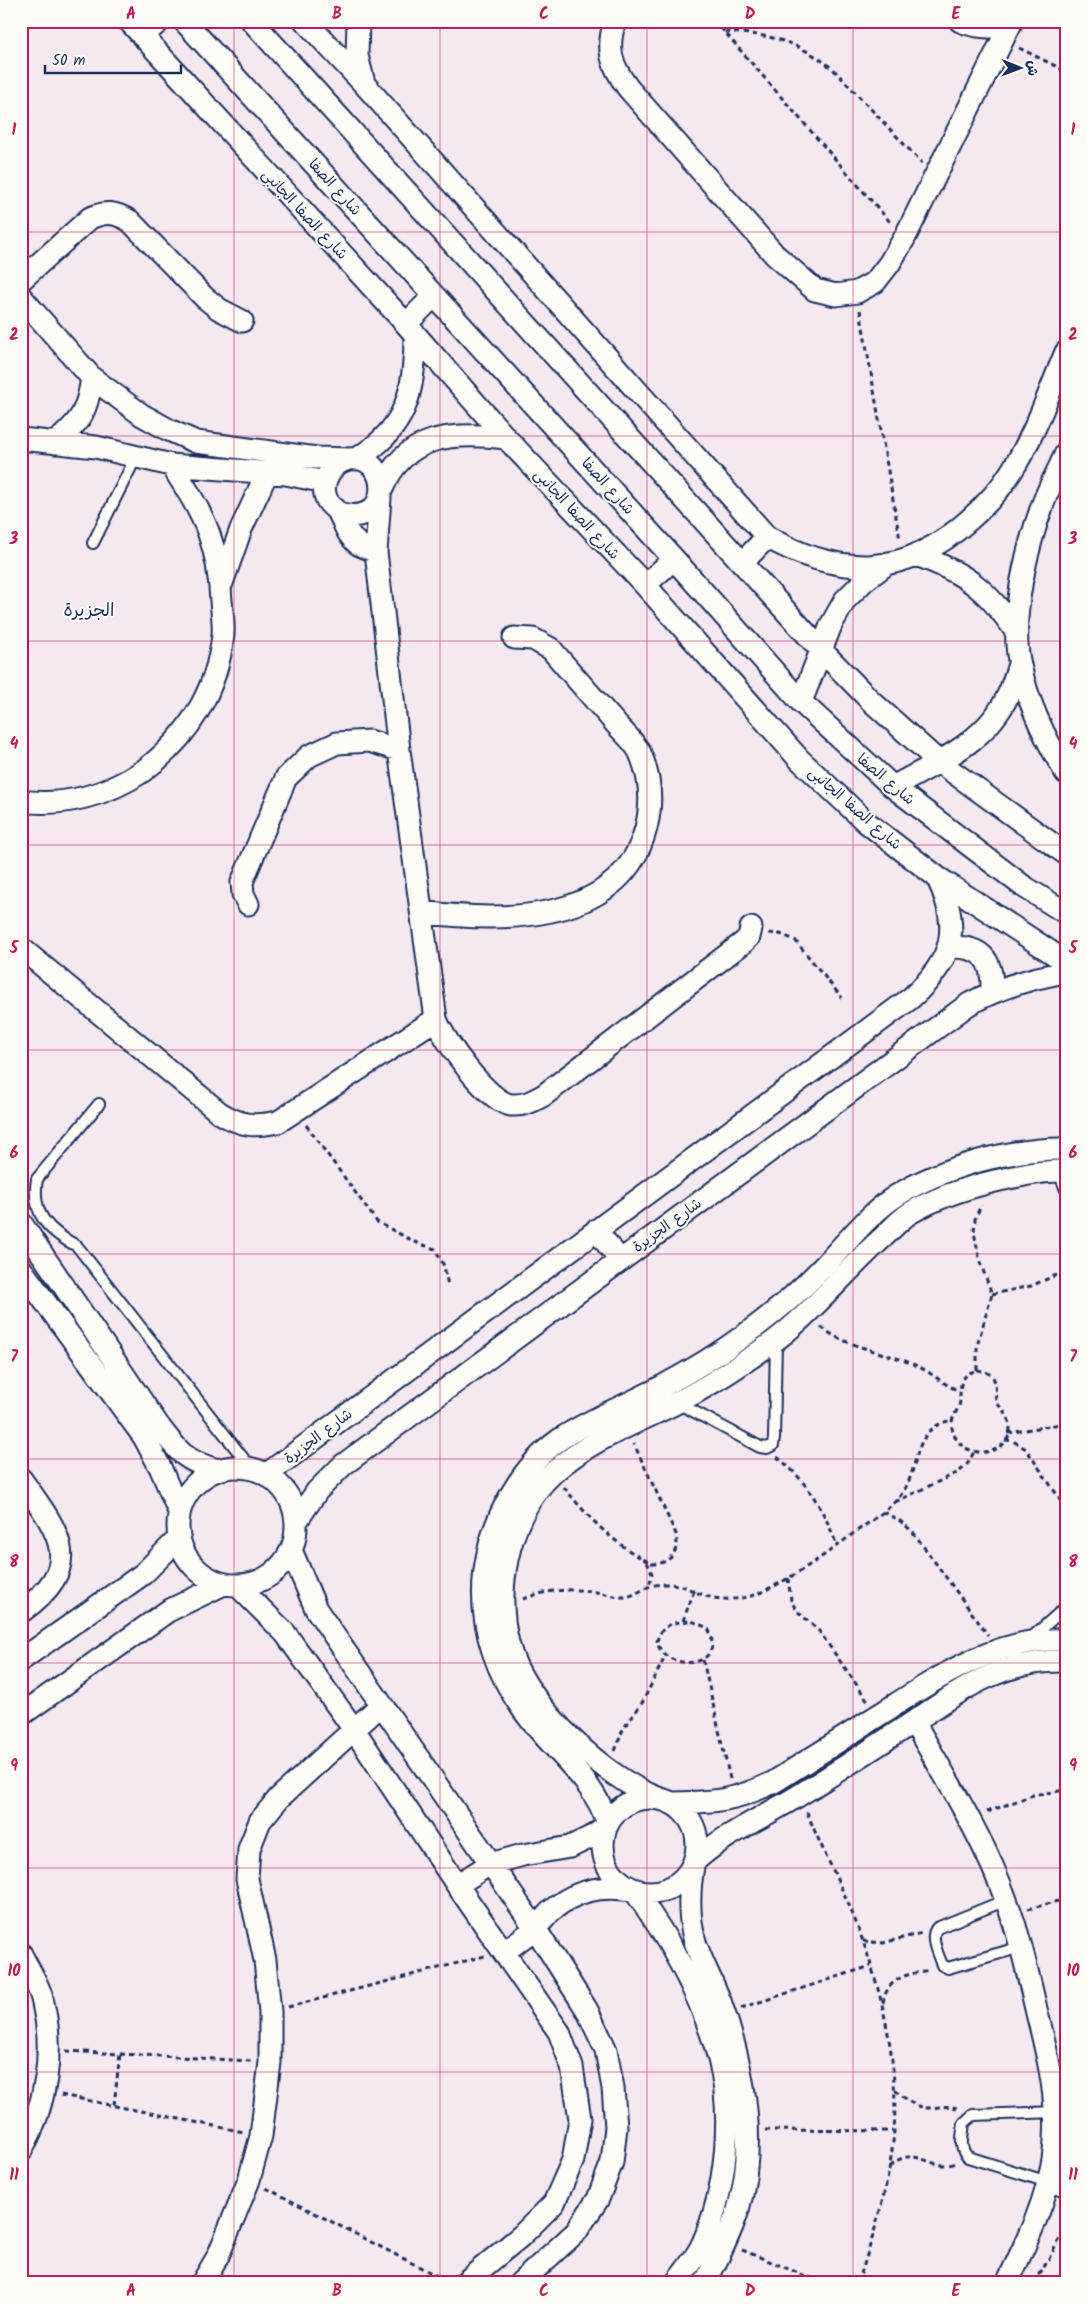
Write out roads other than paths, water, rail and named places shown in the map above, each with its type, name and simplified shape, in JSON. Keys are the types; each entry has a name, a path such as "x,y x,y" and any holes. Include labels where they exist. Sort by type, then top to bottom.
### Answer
{"street":[{"path":"135,29 160,21"},
{"name":"شارع الصفا","path":"184,21 674,559 801,702 893,788 1022,886 1066,913"},
{"path":"252,21 742,563 871,702 939,762 1066,854"},
{"path":"305,21 365,85 767,538 813,559 838,565 863,566 903,560 949,567 976,584 999,606 1017,633"},
{"path":"358,21 357,56 365,85"},
{"path":"615,21 610,36 610,56 617,74 775,255 815,290 836,295 857,292 875,282 890,264 1009,29 971,26 960,21"},
{"name":"شارع الصفا الجانبى","path":"135,29 410,329 506,438 645,585 799,759 866,822 937,877 1066,962"},
{"path":"21,280 90,218 104,212 118,213 130,221 206,298 220,309 242,321"},
{"path":"376,552 359,544 346,530 339,513 327,500 325,482 334,467 353,459 381,442 396,425 410,388 415,366 410,329 434,296"},
{"path":"21,297 92,378 142,415 196,442 316,458 353,459 366,462 375,469 380,479 381,494 376,552 399,750 436,1019 442,1035 452,1049 493,1097 509,1105 527,1104 544,1096 750,933"},
{"path":"801,702 831,624 845,600 865,580 954,534 985,506 1011,473 1031,436 1066,352"},
{"path":"55,443 75,426 88,404 92,378"},
{"path":"396,425 414,448"},
{"path":"339,513 350,517 362,515 373,509 389,472 400,457 414,448 445,438 475,435 506,438"},
{"path":"21,439 96,448 171,465 295,476 325,482"},
{"path":"1066,453 1044,500 1030,543 1021,588 1017,633 1019,664 1032,707 1050,747 1066,773"},
{"path":"21,801 39,804 84,798 127,782 164,756 194,720 214,680 223,634 221,588 217,562 210,536 191,495 171,465"},
{"path":"221,588 241,529 266,473"},
{"path":"742,563 767,538"},
{"path":"645,585 674,559"},
{"path":"422,912 464,918 506,917 548,911 588,900 617,880 628,866 638,852 650,819 650,784 639,751 551,649 533,639 514,638"},
{"path":"893,788 968,745 991,722 1008,695 1019,664"},
{"path":"248,904 243,894 242,882 286,778 309,756 337,743 369,741 399,750"},
{"name":"شارع الجزيرة","path":"259,1471 596,1230 911,998 937,971 949,947 952,922 947,898 937,877"},
{"path":"949,947 967,946 983,955 993,972 992,991"},
{"path":"21,948 220,1113 238,1123 258,1126 278,1122 436,1019"},
{"name":"شارع الجزيرة","path":"296,1522 317,1491 343,1465 969,1004 992,991 1033,977 1066,972"},
{"path":"705,2283 715,2248 726,2150 726,2107 720,2062 709,2028 682,1970 658,1925 632,1890 616,1878 605,1862 603,1837 607,1825 592,1790 513,1696 496,1664 484,1603 487,1559 498,1520 525,1475 558,1441 592,1421 670,1382 745,1335 799,1290 854,1234 895,1197 926,1181 958,1168 1006,1155 1066,1149"},
{"path":"958,1168 974,1186"},
{"path":"676,2283 715,2248 738,2210 745,2177 746,2105 738,2055 694,1937 690,1890 698,1848 696,1834 692,1822 684,1812 666,1801 642,1792 612,1774 573,1739 537,1700 521,1676 510,1648 503,1590 506,1557 520,1521 538,1489 554,1472 577,1454 626,1427 677,1403 730,1372 776,1340 908,1215 940,1197 974,1186 1063,1177"},
{"path":"21,1223 158,1425 182,1455 199,1465 218,1470"},
{"path":"596,1230 620,1260"},
{"path":"854,1234 869,1250"},
{"path":"21,1269 144,1437 180,1512"},
{"path":"21,1714 168,1610 231,1585 254,1583 270,1576 282,1565 291,1550 296,1536 296,1522 292,1503 282,1486 259,1471 234,1466 218,1470 200,1479 187,1494 180,1512 179,1538 185,1554 195,1568 208,1578 231,1585 286,1633 353,1728 457,1885 559,2032 572,2067 580,2119 573,2160 554,2203 521,2236 464,2283"},
{"path":"21,1479 50,1520 60,1540 61,1563 53,1584 38,1600 21,1612"},
{"path":"21,1660 143,1574 179,1538"},
{"path":"291,1550 316,1609 535,1928 587,2010 606,2050 613,2088 616,2127 612,2162 598,2199 576,2232 520,2283"},
{"path":"457,1885 490,1864 523,1855 570,1847 595,1835 607,1825 616,1812 628,1803 643,1798 666,1801 718,1802 747,1795 774,1782 948,1673 999,1649 1028,1642 1066,1640"},
{"path":"504,1952 569,1898 589,1890 610,1887 651,1893 668,1890 683,1880 694,1864 733,1832 799,1796 914,1722 958,1691 1006,1669 1027,1663 1066,1661"},
{"path":"202,2283 218,2256 249,2180 261,2136 270,2062 270,2012 265,1960 247,1879 249,1849 260,1821 279,1798 353,1728 381,1705"},
{"path":"914,1722 968,1819 1008,1907 1044,2042 1060,2134 1057,2183 1007,2283"},
{"path":"21,1954 43,2002 49,2050 44,2092 32,2131 21,2151"}],"lane":[{"path":"93,543 136,456"},
{"path":"99,1104 37,1179 34,1195 42,1217 57,1235 77,1246 259,1471"},
{"path":"677,1403 760,1448 767,1448 772,1445 774,1438 776,1340"},
{"path":"1028,1642 1066,1607"},
{"path":"1008,1907 937,1928 934,1932 942,1965 952,1969 1020,1947"},
{"path":"1056,2112 973,2115 964,2123 962,2148 963,2153 968,2156 1057,2183"}],"district":[{"name":"الجزيرة","path":"89,610"}]}
